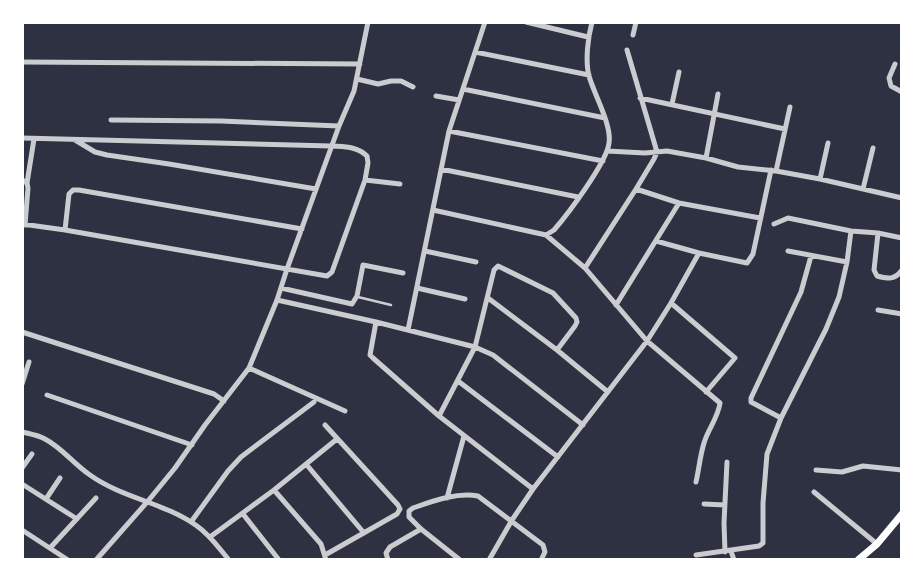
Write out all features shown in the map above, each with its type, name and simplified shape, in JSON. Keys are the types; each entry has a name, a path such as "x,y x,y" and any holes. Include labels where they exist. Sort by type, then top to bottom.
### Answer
{"main road":[{"path":"858,560 877,544 902,514"}],"street":[{"path":"96,560 148,501 249,368 277,300 331,146 354,91 368,22"},
{"path":"408,330 449,130 485,22"},
{"path":"526,22 588,37"},
{"path":"546,235 560,224 604,161 610,140 605,118 589,75 588,37 592,22"},
{"path":"633,35 636,22"},
{"path":"585,268 636,189 657,152 627,50"},
{"path":"475,52 589,75"},
{"path":"22,62 360,64"},
{"path":"895,64 889,78 892,86 902,92"},
{"path":"672,104 679,72"},
{"path":"356,79 378,84 401,81 413,87"},
{"path":"463,89 605,118"},
{"path":"706,158 718,94"},
{"path":"436,96 459,100"},
{"path":"640,98 785,129"},
{"path":"656,241 699,253 747,263 753,254 760,218 790,106"},
{"path":"111,120 222,120 339,126"},
{"path":"449,130 604,161"},
{"path":"22,138 331,146 362,150 367,156 368,163 365,180 332,272 327,276 65,230 24,225 25,182 34,139"},
{"path":"74,140 95,152 107,155 316,189"},
{"path":"820,179 828,142"},
{"path":"863,189 873,148"},
{"path":"607,151 667,151 706,158 738,167 773,170 820,179 902,198"},
{"path":"441,169 578,197"},
{"path":"365,180 400,184"},
{"path":"636,189 679,204 760,218"},
{"path":"65,230 69,194 73,190 302,229"},
{"path":"616,305 679,204"},
{"path":"433,210 546,235 585,268 647,341 720,403 718,413 704,443 696,482"},
{"path":"774,224 788,218 851,231 878,233 902,238"},
{"path":"696,555 730,556 763,543 763,503 767,454 781,418 840,297 851,231"},
{"path":"878,233 874,270 877,276 888,279 897,276 902,270"},
{"path":"425,251 476,262"},
{"path":"788,251 847,262"},
{"path":"488,560 512,520 534,489 647,341 699,253"},
{"path":"781,418 754,405 751,402 751,398 801,292 811,256"},
{"path":"281,288 352,304 357,296 363,265 403,273"},
{"path":"439,416 475,347 494,270 498,266 553,293 576,318 577,322 557,350"},
{"path":"417,288 465,300"},
{"path":"488,298 557,350 608,392"},
{"path":"277,300 475,347 493,355 583,425"},
{"path":"671,303 735,358 706,392"},
{"path":"878,310 902,314"},
{"path":"376,322 370,355 439,416 534,489"},
{"path":"22,332 214,394 224,401"},
{"path":"22,384 29,362"},
{"path":"249,368 345,411"},
{"path":"458,381 558,457"},
{"path":"47,395 192,445"},
{"path":"191,522 237,461 314,402"},
{"path":"274,490 321,544 326,557 364,532 397,514 400,510 398,505 325,425"},
{"path":"22,432 42,438 57,446 90,475 133,497 148,501 191,522 210,537 229,560"},
{"path":"447,498 464,436"},
{"path":"210,537 274,490 337,439"},
{"path":"22,468 32,454"},
{"path":"727,462 724,523 730,556"},
{"path":"306,464 364,532"},
{"path":"816,470 842,472 863,466 902,470"},
{"path":"46,499 60,478"},
{"path":"22,484 77,519"},
{"path":"814,492 877,544"},
{"path":"460,560 420,530 409,517 409,511 413,508 447,498 469,494 478,496 543,544 545,552 541,560"},
{"path":"50,548 96,498"},
{"path":"704,504 725,505"},
{"path":"242,514 279,560"},
{"path":"22,530 68,560"},
{"path":"388,560 386,553 390,547 420,530"}],"lane":[{"path":"357,296 391,305"}]}
